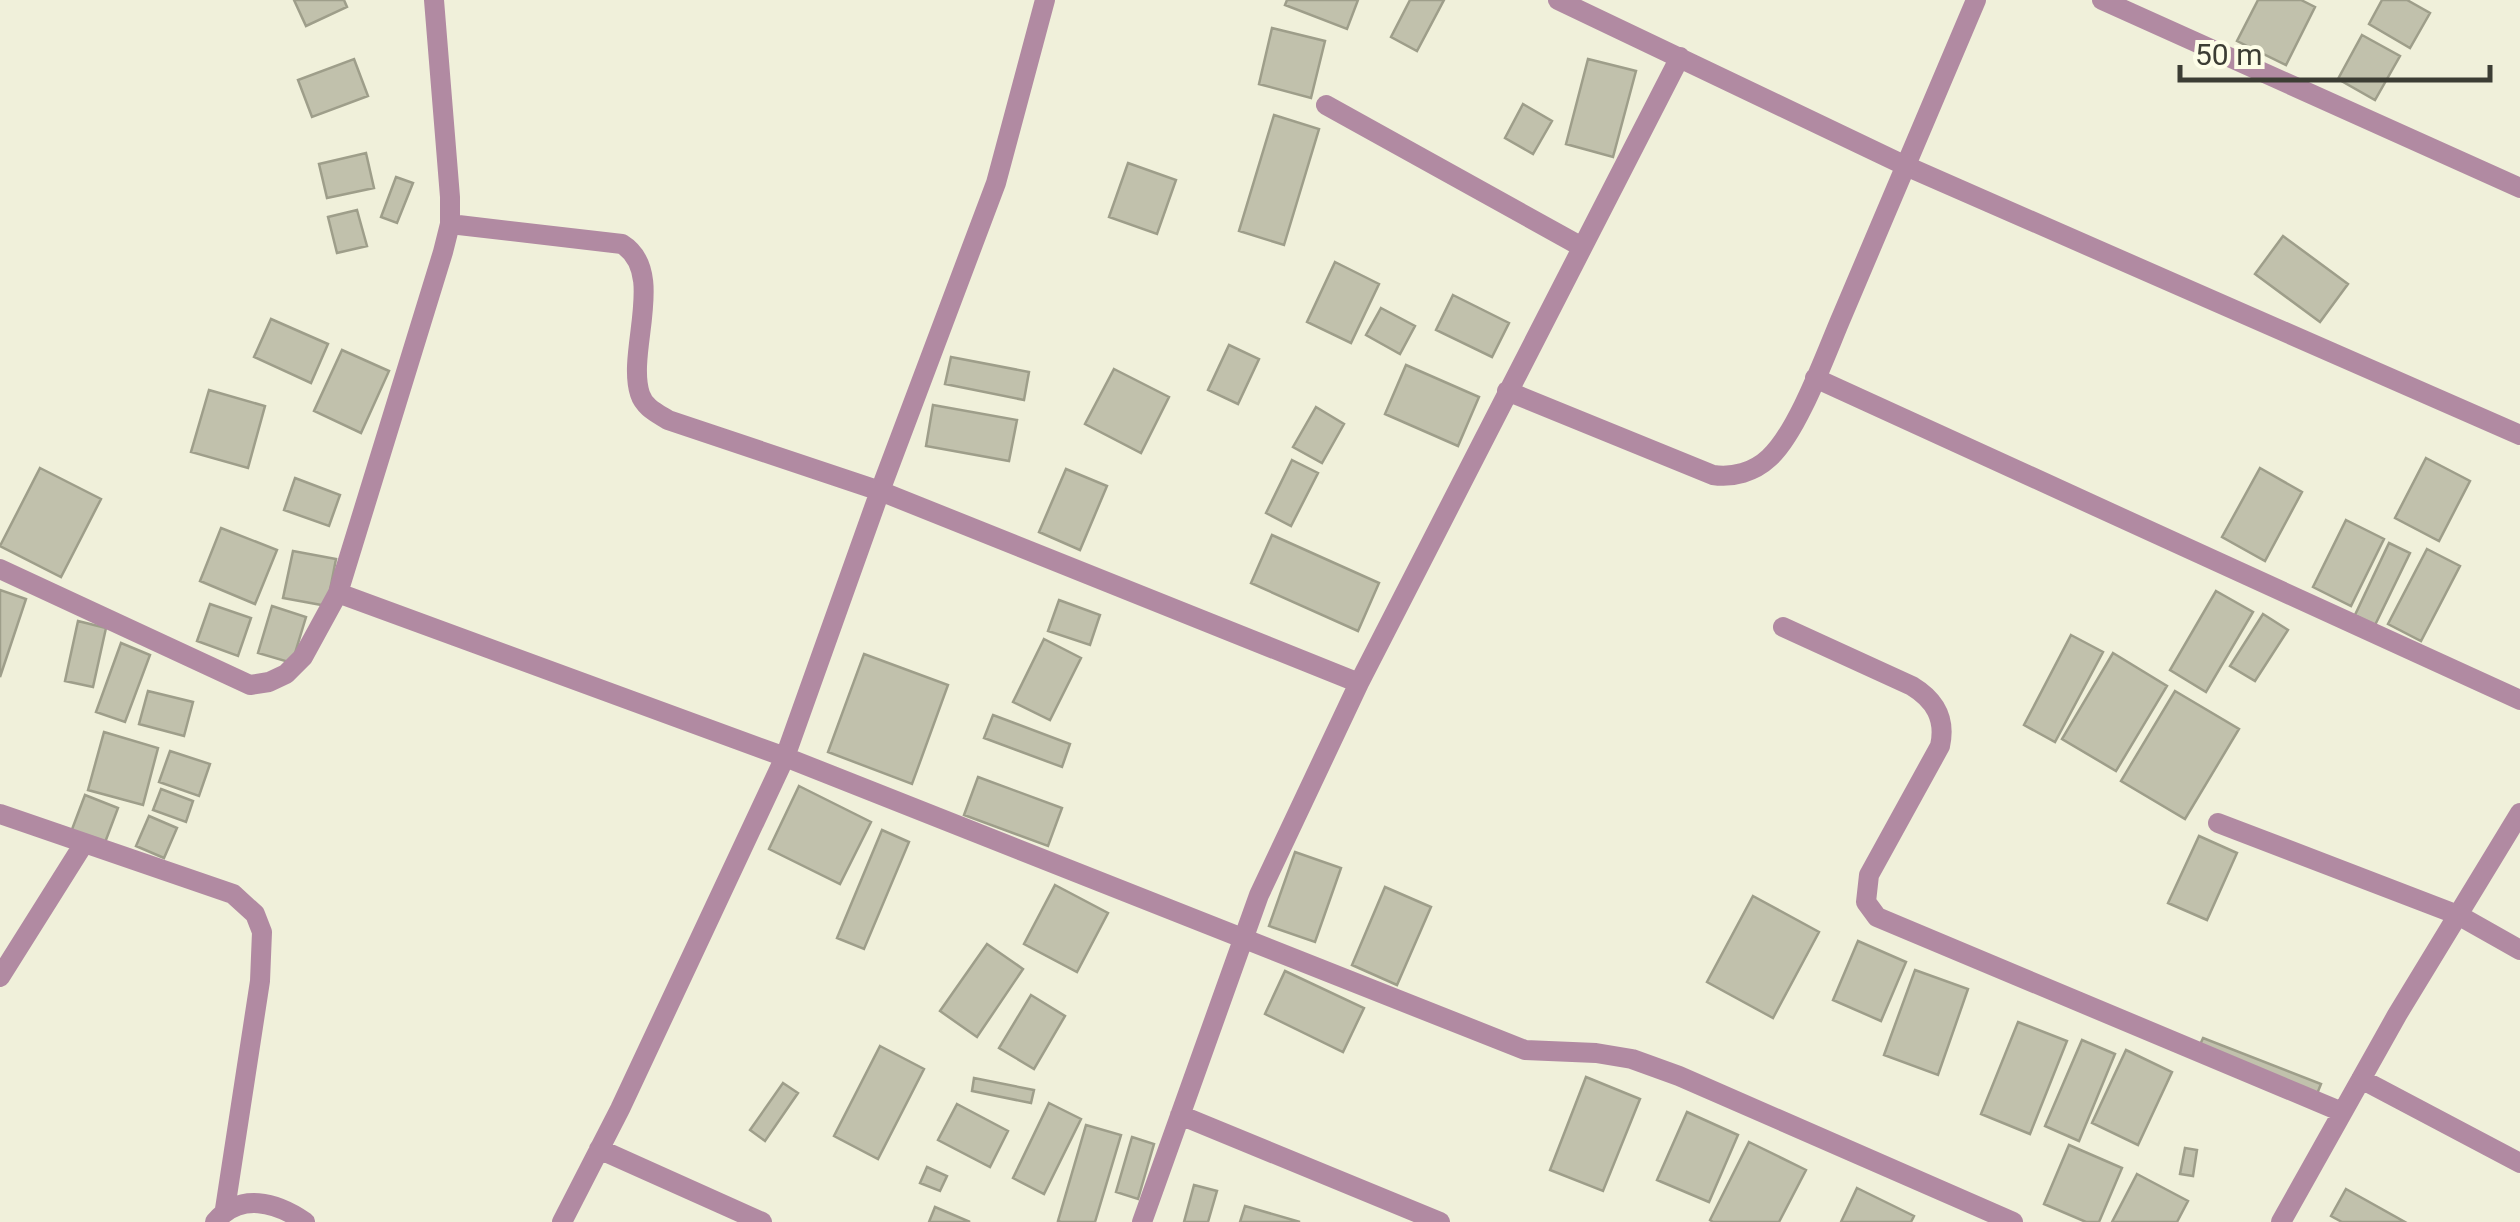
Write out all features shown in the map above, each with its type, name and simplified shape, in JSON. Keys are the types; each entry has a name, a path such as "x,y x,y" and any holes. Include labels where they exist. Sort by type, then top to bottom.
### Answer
{"street":[{"path":"0,569 250,686 286,674 303,656 338,593 450,224 434,0"},
{"path":"562,1222 784,757 996,184 1045,0"},
{"path":"1558,0 1906,166 2520,435"},
{"path":"1508,391 1713,475 1727,477 1748,472 1769,459 1784,441 1815,378 1976,0"},
{"path":"2102,0 2520,188"},
{"path":"1142,1222 1260,895 1359,683 1680,57"},
{"path":"1326,104 1582,247"},
{"path":"450,224 622,244 633,251 641,265 643,282 640,394 649,408 668,420 880,491 1359,683"},
{"path":"1815,378 2520,700"},
{"path":"338,593 784,757 1525,1050 1596,1052 1632,1059 1679,1076 2013,1222"},
{"path":"1783,627 1912,686 1938,710 1942,724 1940,746 1868,875 1866,902 1877,918 2342,1112"},
{"path":"2280,1222 2520,813"},
{"path":"0,814 233,894 256,914 262,932 260,981 220,1216"},
{"path":"2218,823 2458,916 2520,950"},
{"path":"0,977 83,845"},
{"path":"2361,1079 2520,1163"},
{"path":"1180,1116 1440,1222"},
{"path":"599,1149 762,1222"},
{"path":"220,1216 249,1203 267,1204 305,1222"}],"building":[{"path":"294,0 344,0 347,7 306,26"},
{"path":"1287,0 1358,0 1347,29 1285,5"},
{"path":"1410,0 1444,0 1417,51 1391,37"},
{"path":"2258,0 2301,0 2315,7 2286,65 2237,41"},
{"path":"2382,0 2407,0 2430,13 2410,48 2369,24"},
{"path":"1272,28 1325,41 1311,98 1259,84"},
{"path":"2362,35 2400,56 2375,100 2338,79"},
{"path":"354,59 368,96 312,117 298,80"},
{"path":"1588,59 1636,71 1613,157 1566,144"},
{"path":"1523,104 1552,121 1533,154 1505,138"},
{"path":"1274,115 1319,129 1284,245 1239,231"},
{"path":"366,153 374,188 327,198 319,164"},
{"path":"1128,163 1176,180 1157,234 1109,217"},
{"path":"396,177 413,183 397,223 381,217"},
{"path":"357,210 367,246 337,253 328,217"},
{"path":"2283,236 2348,284 2320,322 2255,274"},
{"path":"1335,262 1379,284 1351,343 1307,322"},
{"path":"1453,295 1509,323 1492,357 1436,330"},
{"path":"1381,308 1415,326 1400,354 1366,335"},
{"path":"271,319 328,344 311,383 254,357"},
{"path":"1229,345 1259,359 1238,404 1208,390"},
{"path":"342,350 389,371 361,433 314,411"},
{"path":"951,357 1029,372 1024,400 945,384"},
{"path":"1406,365 1479,397 1458,446 1385,414"},
{"path":"1114,369 1169,397 1141,453 1085,424"},
{"path":"209,390 265,406 248,468 191,452"},
{"path":"933,405 1017,420 1009,461 926,446"},
{"path":"1316,407 1344,424 1322,463 1293,447"},
{"path":"2426,458 2470,481 2439,541 2395,518"},
{"path":"1292,460 1318,473 1291,526 1266,513"},
{"path":"40,468 101,499 61,577 0,546"},
{"path":"2260,468 2302,492 2265,561 2222,537"},
{"path":"1066,469 1107,486 1080,550 1039,532"},
{"path":"295,478 340,495 329,526 284,510"},
{"path":"2346,520 2384,539 2351,606 2313,587"},
{"path":"221,528 277,550 255,604 200,581"},
{"path":"1272,535 1379,583 1358,631 1251,583"},
{"path":"2389,543 2410,553 2375,625 2355,615"},
{"path":"2427,549 2460,566 2421,641 2388,624"},
{"path":"293,551 336,559 327,606 283,598"},
{"path":"0,590 26,599 0,677"},
{"path":"2216,591 2253,612 2206,692 2170,670"},
{"path":"1059,600 1100,615 1090,645 1048,631"},
{"path":"210,604 251,618 238,656 197,641"},
{"path":"272,606 306,617 292,663 258,653"},
{"path":"2263,614 2288,630 2255,681 2230,666"},
{"path":"78,621 106,628 93,687 65,681"},
{"path":"2071,635 2103,652 2055,742 2024,725"},
{"path":"1044,639 1081,658 1050,720 1013,702"},
{"path":"121,643 150,655 125,722 96,712"},
{"path":"2113,653 2167,686 2116,771 2062,739"},
{"path":"864,654 948,685 912,784 828,752"},
{"path":"148,691 193,702 184,736 139,724"},
{"path":"2175,691 2239,729 2185,819 2121,781"},
{"path":"993,715 1070,744 1062,767 984,738"},
{"path":"104,732 158,748 143,805 88,790"},
{"path":"170,751 210,764 199,796 159,782"},
{"path":"978,777 1062,808 1048,846 964,815"},
{"path":"799,786 871,822 840,884 769,849"},
{"path":"161,789 193,801 186,822 153,810"},
{"path":"85,795 118,808 104,845 71,832"},
{"path":"149,816 177,828 164,858 136,846"},
{"path":"882,830 909,842 864,949 837,938"},
{"path":"2199,836 2237,853 2207,920 2168,903"},
{"path":"1295,852 1341,868 1315,942 1269,926"},
{"path":"1055,885 1108,913 1077,972 1024,944"},
{"path":"1385,887 1431,907 1397,985 1352,965"},
{"path":"1753,896 1819,932 1773,1018 1707,982"},
{"path":"1858,941 1906,962 1881,1021 1833,1000"},
{"path":"987,944 1023,969 977,1037 940,1011"},
{"path":"1915,970 1968,989 1938,1075 1884,1055"},
{"path":"1285,971 1364,1008 1343,1052 1265,1014"},
{"path":"1031,995 1065,1016 1034,1069 999,1048"},
{"path":"2018,1022 2067,1041 2030,1134 1981,1114"},
{"path":"2203,1038 2321,1084 2317,1094 2199,1047"},
{"path":"2082,1040 2115,1054 2079,1141 2045,1126"},
{"path":"880,1046 924,1069 878,1159 834,1136"},
{"path":"2126,1050 2172,1072 2138,1145 2092,1123"},
{"path":"1586,1077 1640,1099 1603,1191 1550,1170"},
{"path":"974,1078 1034,1090 1031,1103 972,1091"},
{"path":"783,1083 798,1093 765,1141 750,1130"},
{"path":"1049,1103 1081,1119 1044,1194 1013,1178"},
{"path":"957,1104 1008,1131 990,1167 938,1140"},
{"path":"1687,1112 1738,1135 1709,1202 1657,1180"},
{"path":"1086,1125 1121,1135 1095,1222 1061,1222 1058,1221"},
{"path":"1132,1137 1154,1144 1138,1199 1116,1192"},
{"path":"1749,1142 1806,1170 1779,1222 1713,1222 1710,1220"},
{"path":"2069,1145 2122,1168 2099,1222 2086,1222 2044,1204"},
{"path":"2185,1148 2197,1150 2193,1176 2180,1174"},
{"path":"927,1167 947,1176 940,1191 920,1183"},
{"path":"2137,1174 2188,1201 2177,1222 2112,1222"},
{"path":"1194,1185 1217,1191 1208,1222 1184,1222"},
{"path":"1857,1188 1914,1216 1911,1222 1841,1222"},
{"path":"2346,1189 2405,1222 2342,1222 2331,1216"},
{"path":"1245,1206 1300,1222 1240,1222"},
{"path":"935,1207 970,1222 929,1222"}]}
